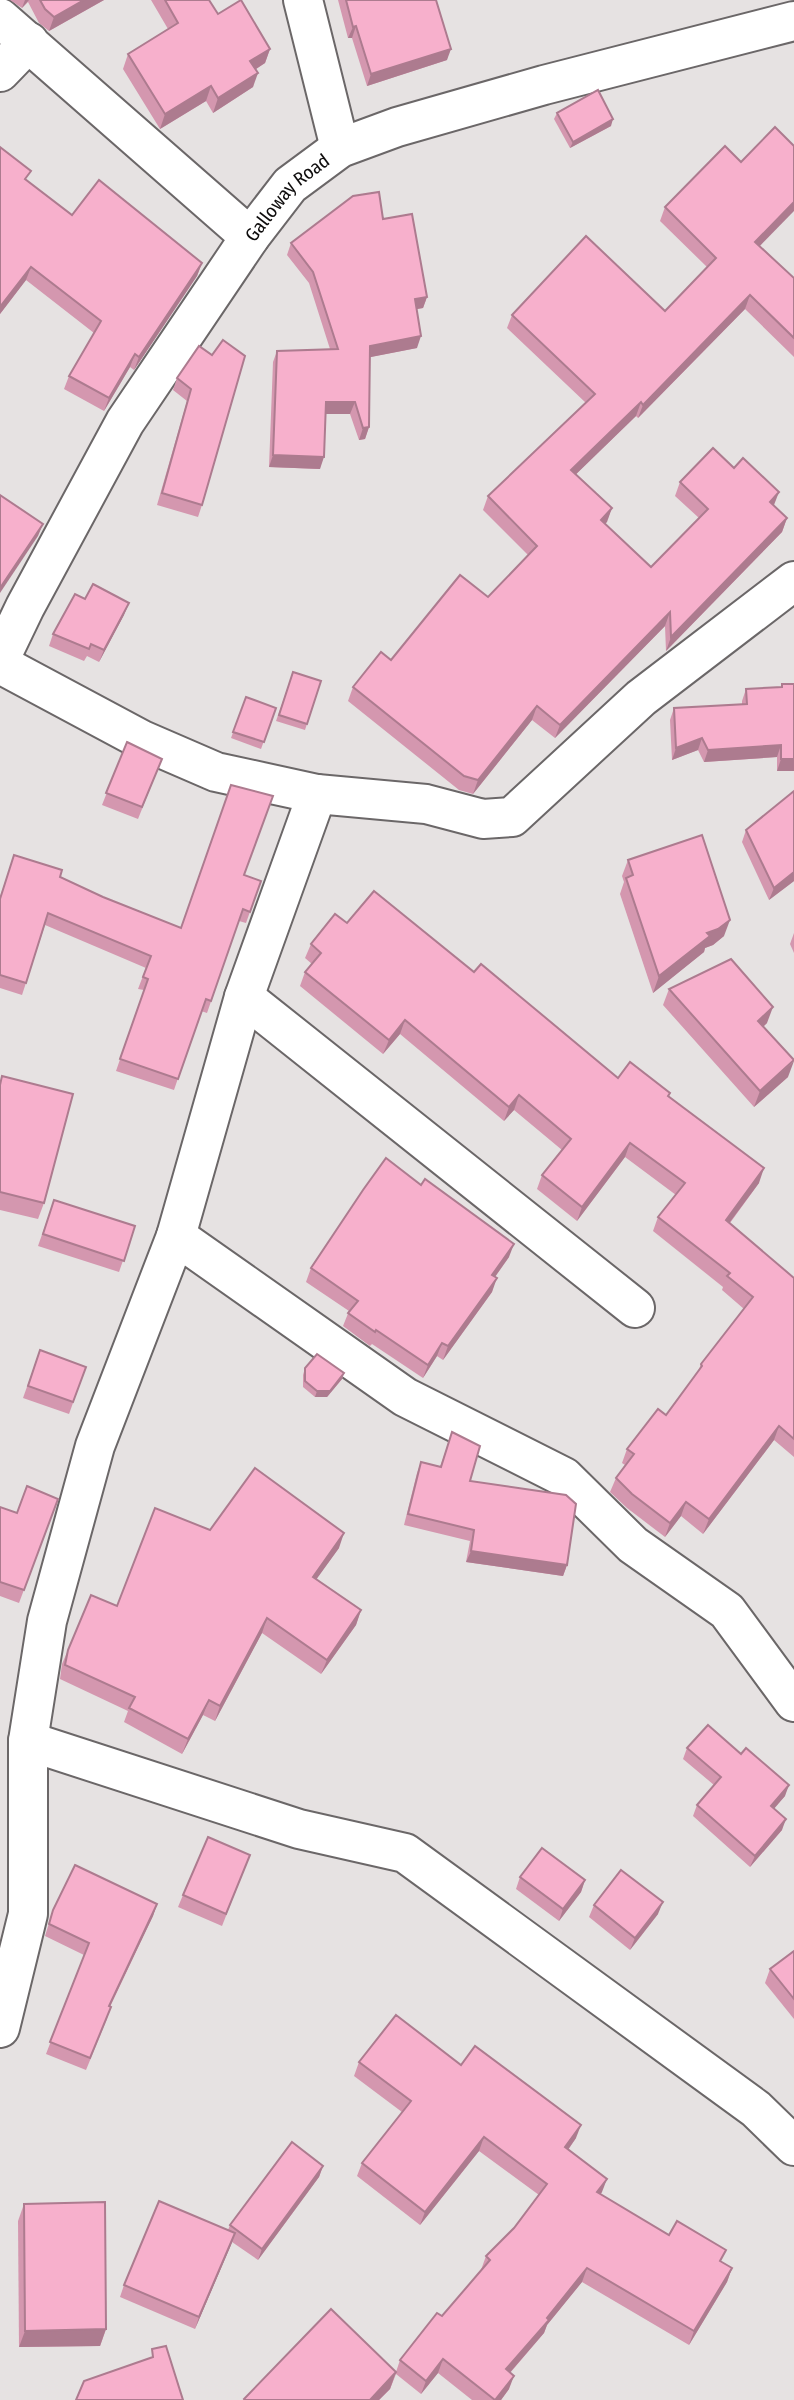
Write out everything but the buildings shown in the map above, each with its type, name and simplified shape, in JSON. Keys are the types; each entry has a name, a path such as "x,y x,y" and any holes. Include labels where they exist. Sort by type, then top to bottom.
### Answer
{"street":[{"path":"303,0 340,148"},
{"path":"0,18 250,237"},
{"name":"Galloway Road","path":"0,659 25,607 125,422 250,237 290,185 340,148 397,127 544,85 794,21"},
{"path":"0,72 29,42"},
{"path":"0,664 142,740 216,772 317,794 426,804 483,819 512,817 641,698 794,581"},
{"path":"0,2028 28,1914 29,1741 47,1621 95,1447 176,1236 244,997 317,794"},
{"path":"244,997 635,1308"},
{"path":"176,1236 405,1397 564,1477 633,1545 727,1611 794,1702"},
{"path":"29,1741 299,1829 405,1853 756,2109 794,2146"}]}
